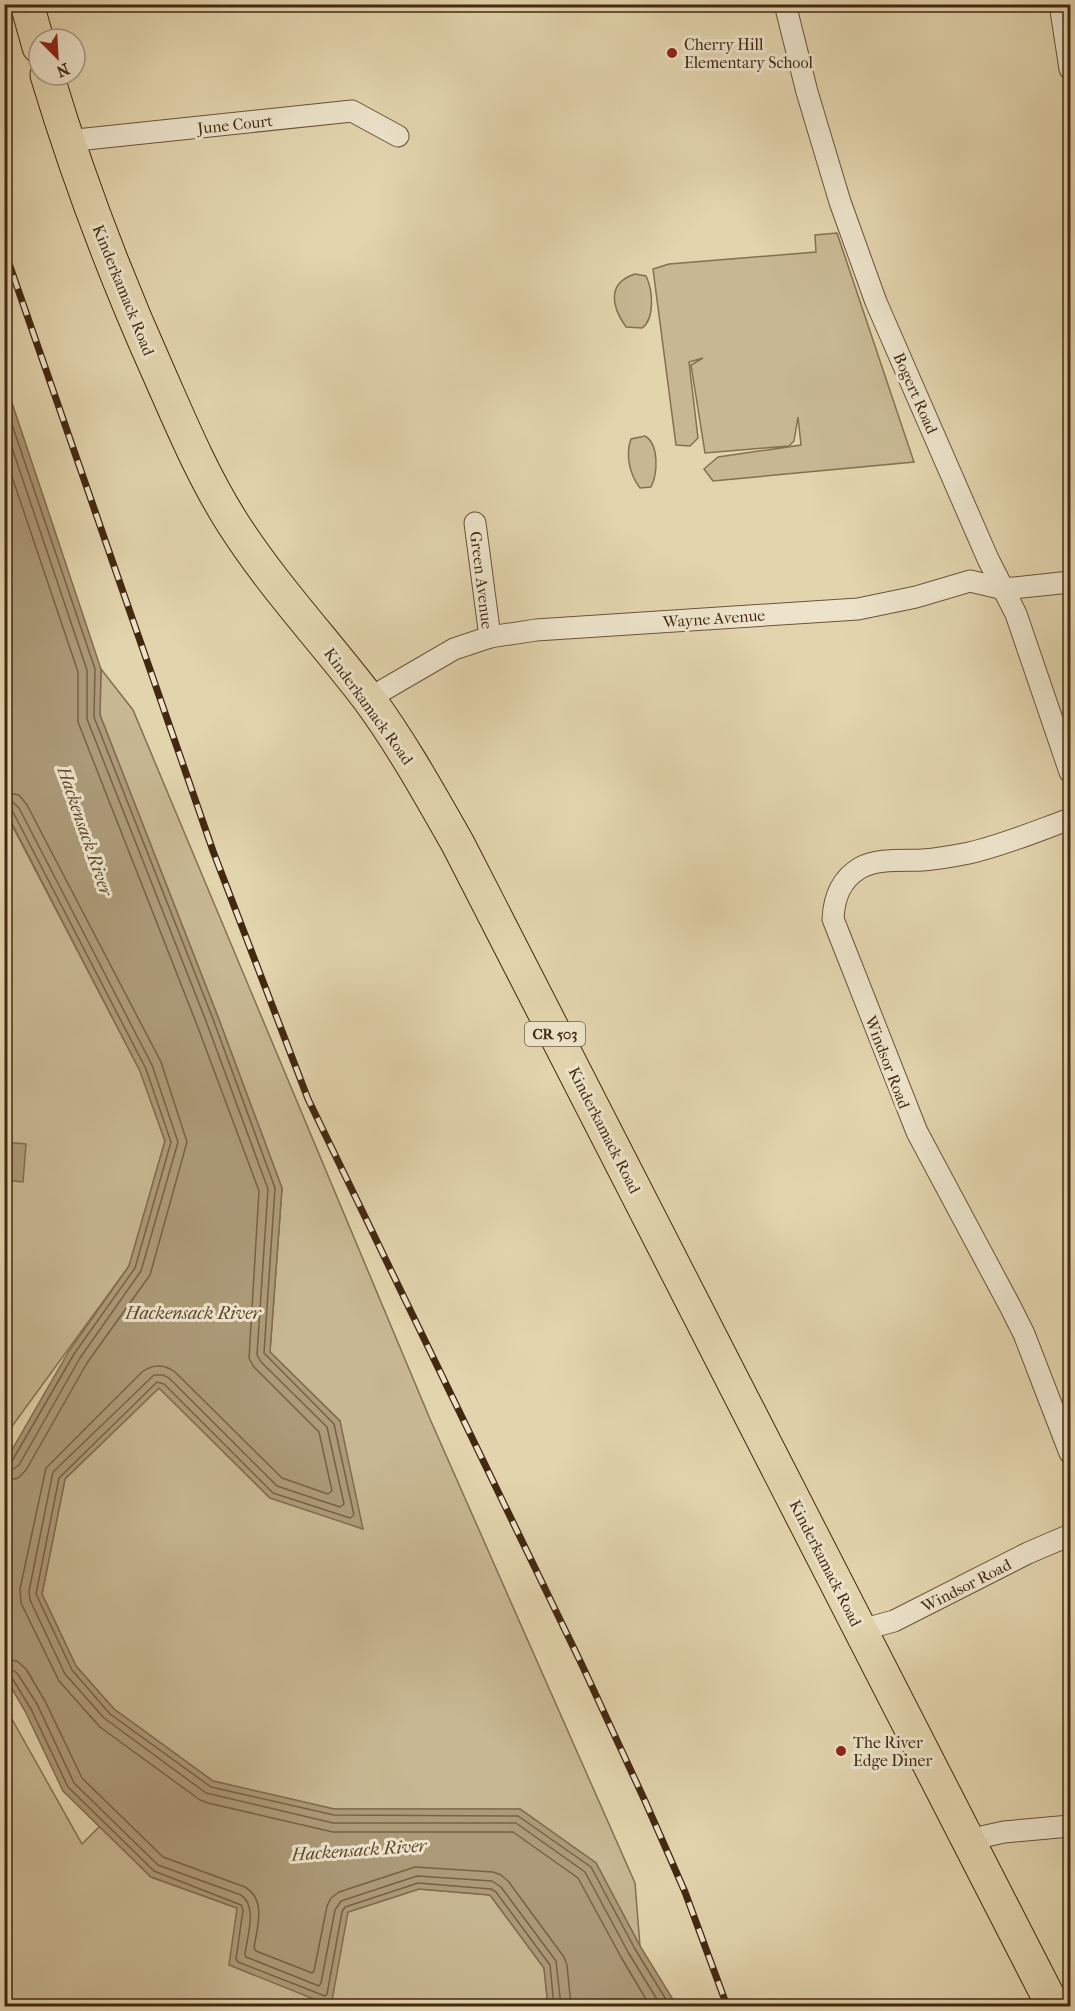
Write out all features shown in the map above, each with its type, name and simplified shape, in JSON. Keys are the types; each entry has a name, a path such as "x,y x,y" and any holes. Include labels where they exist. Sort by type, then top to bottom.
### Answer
{"main road":[{"path":"27,4 33,27"},
{"name":"Kinderkamack Road","path":"51,87 90,207 126,300 214,493 258,560 368,699 410,761 458,844 1053,2007"}],"street":[{"name":"Bogert Road","path":"785,4 807,92 840,202 876,302 984,549 1016,614 1071,772"},
{"path":"1060,4 1071,69"},
{"name":"June Court","path":"67,141 352,111 398,136"},
{"name":"Green Avenue","path":"475,523 490,637"},
{"name":"Wayne Avenue","path":"368,699 454,649 490,637 536,630 858,609 916,597 970,581 1004,589 1071,582"},
{"name":"Windsor Road","path":"1071,819 1008,842 969,853 926,860 876,862 861,868 849,876 839,890 834,904 833,919 916,1132 1024,1334 1071,1453"},
{"name":"Windsor Road","path":"861,1630 894,1621 1071,1535"},
{"path":"968,1840 1004,1832 1071,1826"}],"shaded area":[{"path":"837,233 914,462 713,481 704,469 718,457 801,445 798,417 794,441 789,446 705,453 691,365 703,358 689,362 698,438 690,446 676,445 653,269 669,264 816,252 815,235"},
{"path":"635,274 646,276 651,296 651,311 642,328 626,327 617,311 614,296 620,283"},
{"path":"645,436 653,445 656,467 651,487 640,488 631,471 628,452 631,439"},
{"path":"101,669 133,710 430,1419 635,1883 640,1946 596,1863 520,1809 334,1809 213,1781 114,1709 76,1666 42,1594 65,1479 159,1388 270,1498 340,1421 270,1352 282,1188 100,715"},
{"path":"4,810 140,1071 165,1141 129,1266 5,1436"},
{"path":"4,1705 82,1844 100,1826 151,1877 237,1908 348,1912 419,1889 490,1895 544,1968 548,2006 5,2006"}],"water":[{"name":"Hackensack River","path":"5,382 101,669 100,715 282,1188 270,1352 340,1421 363,1529 270,1498 159,1388 65,1479 42,1594 76,1666 114,1709 213,1781 334,1809 520,1809 596,1863 640,1946 677,2006 548,2006 544,1968 490,1895 419,1889 348,1912 331,2006 229,1965 237,1908 151,1877 63,1791 25,1711 5,1677 5,1462 69,1351 129,1266 165,1141 140,1071 5,810"},
{"path":"5,1142 26,1144 23,1182 5,1180"}],"railway":[{"path":"4,249 213,851 308,1099 582,1665 645,1801 685,1892 727,2006"}],"place":[{"name":"Cherry Hill Elementary School","path":"672,53"},
{"name":"The River Edge Diner","path":"841,1751"}]}
